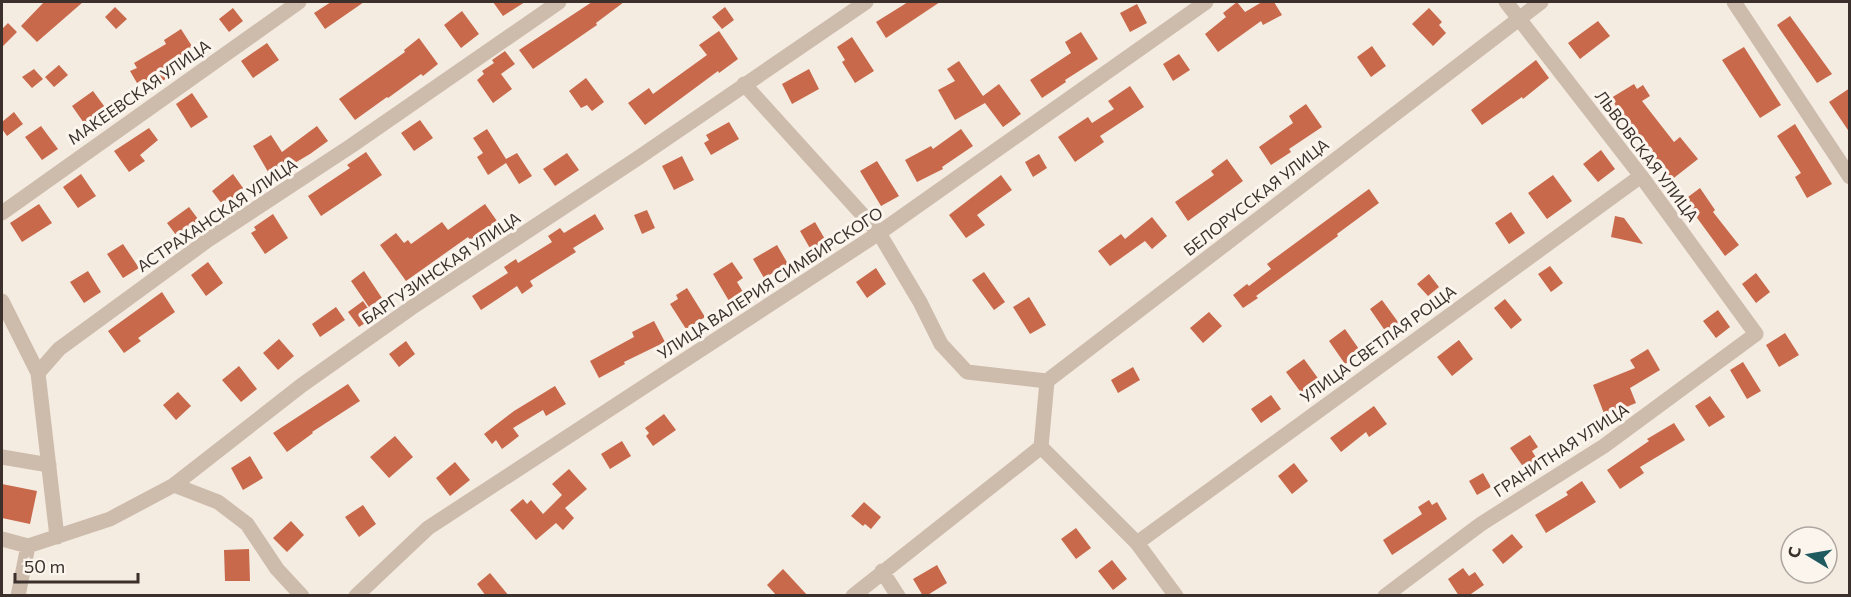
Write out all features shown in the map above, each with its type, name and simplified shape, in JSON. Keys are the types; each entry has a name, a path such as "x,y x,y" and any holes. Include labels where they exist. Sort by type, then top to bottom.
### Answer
{"street":[{"name":"МАКЕЕВСКАЯ УЛИЦА","path":"2,213 299,2"},
{"name":"АСТРАХАНСКАЯ УЛИЦА","path":"38,373 59,349 208,240 351,146 559,2"},
{"name":"БАРГУЗИНСКАЯ УЛИЦА","path":"28,546 110,519 174,485 302,385 347,353 866,2"},
{"name":"УЛИЦА ВАЛЕРИЯ СИМБИРСКОГО","path":"356,596 428,528 879,233 1206,2"},
{"name":"ЛЬВОВСКАЯ УЛИЦА","path":"1506,2 1520,17 1641,176 1756,334"},
{"name":"БЕЛОРУССКАЯ УЛИЦА","path":"1047,381 1541,2"},
{"path":"1734,2 1850,177"},
{"path":"744,84 879,233 920,302 941,344 967,372 1047,381 1041,447 853,596"},
{"name":"УЛИЦА СВЕТЛАЯ РОЩА","path":"1137,543 1641,176"},
{"path":"2,302 38,373 57,537"},
{"name":"ГРАНИТНАЯ УЛИЦА","path":"1384,596 1481,524 1604,446 1756,334"},
{"path":"1041,447 1137,543 1176,596"},
{"path":"2,457 49,465"},
{"path":"174,485 218,502 247,524 277,569 302,596"},
{"path":"2,539 28,546 18,596"},
{"path":"882,571 898,596"}],"building":[{"path":"44,2 83,2 37,42 21,26"},
{"path":"331,2 364,2 325,29 314,13"},
{"path":"493,2 525,2 503,16"},
{"path":"592,2 624,2 596,23 597,25 533,69 519,50"},
{"path":"908,2 940,2 886,38 876,22"},
{"path":"1237,2 1245,12 1262,2 1274,2 1282,15 1263,25 1261,21 1218,52 1205,34 1226,17 1223,13"},
{"path":"1137,4 1147,23 1130,32 1120,13"},
{"path":"115,7 127,19 116,29 105,17"},
{"path":"725,7 734,20 722,29 712,17"},
{"path":"233,8 243,21 229,32 219,19"},
{"path":"1429,8 1442,22 1439,25 1446,33 1433,46 1412,24"},
{"path":"462,11 479,34 461,48 444,25"},
{"path":"1790,16 1832,74 1817,83 1777,25"},
{"path":"1598,21 1610,36 1580,59 1568,43"},
{"path":"8,23 17,32 2,47 2,29"},
{"path":"181,29 197,54 164,75 166,79 152,87 149,81 142,85 140,81 137,83 130,71 137,68 134,63 166,44 164,40"},
{"path":"719,31 738,59 645,125 628,103 649,88 653,94 707,55 699,45"},
{"path":"1081,32 1098,59 1042,98 1030,80 1071,53 1065,42"},
{"path":"852,37 874,71 855,83 842,62 845,60 837,47"},
{"path":"419,38 438,64 355,120 339,99 405,52 404,50"},
{"path":"267,43 279,60 253,78 241,61"},
{"path":"1372,46 1386,66 1371,77 1357,57"},
{"path":"1744,47 1781,105 1760,118 1722,60"},
{"path":"505,51 515,64 501,74 512,89 493,103 477,80 484,74 482,71 494,63 492,60"},
{"path":"1179,54 1190,70 1173,81 1163,64"},
{"path":"1536,60 1549,78 1523,99 1522,97 1482,125 1471,110"},
{"path":"959,61 983,96 999,84 1021,114 1003,127 985,103 955,120 938,90 955,81 947,69"},
{"path":"59,65 68,75 54,87 45,77"},
{"path":"34,69 43,79 32,88 22,77"},
{"path":"809,69 819,89 792,104 782,84"},
{"path":"586,78 604,102 592,111 587,105 581,108 569,91"},
{"path":"1634,84 1637,89 1643,85 1650,96 1642,101 1674,142 1680,137 1698,159 1670,181 1630,129 1611,98"},
{"path":"1130,86 1144,107 1100,136 1104,142 1075,162 1058,137 1088,117 1092,123 1114,109 1108,101"},
{"path":"1850,88 1850,133 1829,102"},
{"path":"93,91 107,110 86,126 72,106"},
{"path":"192,93 208,117 191,128 176,104"},
{"path":"1306,104 1322,127 1289,149 1291,152 1271,165 1259,147 1293,123 1289,116"},
{"path":"14,112 23,124 7,136 2,129 2,122"},
{"path":"420,120 433,138 414,151 401,133"},
{"path":"729,122 739,139 711,155 704,143 709,140 706,135"},
{"path":"1795,124 1832,184 1807,198 1795,177 1801,173 1777,136"},
{"path":"41,126 58,149 42,160 25,137"},
{"path":"317,126 328,141 271,177 253,146 271,135 282,152"},
{"path":"149,128 158,140 140,155 145,161 129,172 114,151"},
{"path":"487,129 506,159 517,153 532,176 519,184 506,163 488,175 477,157 483,153 473,138"},
{"path":"961,129 973,146 942,167 943,169 917,182 905,160 931,146 933,149"},
{"path":"1601,150 1615,169 1598,182 1583,164"},
{"path":"366,152 382,175 321,216 308,196 350,168 347,165"},
{"path":"567,153 579,170 555,186 543,169"},
{"path":"1039,154 1047,168 1033,177 1025,162"},
{"path":"682,156 694,180 674,190 662,166"},
{"path":"1227,159 1243,181 1188,221 1175,202 1214,175 1211,171"},
{"path":"877,161 899,196 881,206 860,171"},
{"path":"81,174 96,196 78,208 63,187"},
{"path":"233,174 246,192 225,208 212,191"},
{"path":"1001,175 1012,190 977,215 985,225 966,238 949,215"},
{"path":"1553,175 1572,201 1547,219 1528,193"},
{"path":"1700,188 1715,210 1713,212 1739,245 1725,256 1684,200"},
{"path":"1369,189 1379,203 1243,308 1233,295 1271,269 1267,264"},
{"path":"39,204 52,223 22,242 10,223"},
{"path":"485,204 497,221 470,240 468,237 406,281 380,245 396,233 404,243 408,240 411,244 442,222 448,230"},
{"path":"189,207 201,223 179,239 167,223"},
{"path":"647,210 655,228 642,234 634,215"},
{"path":"1511,212 1525,233 1509,244 1495,223"},
{"path":"273,214 288,238 265,254 251,233 256,230 254,227"},
{"path":"595,214 604,229 573,248 576,252 530,281 533,286 522,294 517,286 481,310 472,296 508,273 504,267 516,259 518,263 552,242 548,236 560,228 564,233"},
{"path":"1615,216 1624,218 1643,244 1611,237"},
{"path":"1152,217 1167,236 1152,249 1145,241 1110,266 1098,251 1121,234 1125,239"},
{"path":"815,222 826,241 811,250 800,231"},
{"path":"123,244 139,268 123,278 107,254"},
{"path":"777,245 788,264 764,278 753,259"},
{"path":"208,262 223,283 206,296 191,275"},
{"path":"732,262 743,278 737,282 743,292 729,301 713,274"},
{"path":"1550,266 1563,283 1551,292 1538,274"},
{"path":"876,268 886,284 867,298 856,282"},
{"path":"88,271 101,292 84,303 70,282"},
{"path":"364,271 382,298 369,307 351,281"},
{"path":"984,272 1005,302 994,310 972,280"},
{"path":"1756,273 1770,292 1756,303 1742,284"},
{"path":"1429,274 1439,287 1428,296 1417,284"},
{"path":"687,288 705,317 686,329 670,304 678,299 676,295"},
{"path":"162,292 175,312 138,338 141,341 124,353 108,331"},
{"path":"1029,297 1046,325 1030,334 1013,307"},
{"path":"1505,299 1522,320 1511,329 1494,308"},
{"path":"1382,300 1401,326 1388,335 1370,309"},
{"path":"363,301 374,317 359,327 348,312"},
{"path":"336,307 345,320 320,337 312,324"},
{"path":"1718,310 1730,327 1716,338 1703,321"},
{"path":"1209,312 1222,326 1203,343 1190,328"},
{"path":"654,321 665,342 624,362 625,364 599,378 590,361 634,337 632,332"},
{"path":"1345,329 1361,352 1345,364 1329,341"},
{"path":"1785,333 1799,355 1779,367 1766,345"},
{"path":"279,339 294,356 278,370 263,353"},
{"path":"1459,340 1473,359 1452,376 1437,357"},
{"path":"406,341 415,354 399,367 389,354"},
{"path":"1648,349 1660,370 1630,388 1636,403 1605,416 1593,385 1635,368 1630,360"},
{"path":"1304,359 1320,381 1302,394 1286,372"},
{"path":"1743,362 1761,391 1747,399 1730,370"},
{"path":"239,366 257,389 241,402 222,380"},
{"path":"1133,367 1140,380 1118,393 1111,380"},
{"path":"348,384 360,401 312,432 287,452 273,433"},
{"path":"555,386 566,404 546,416 543,410 513,428 519,436 502,449 496,440 492,444 484,434 514,411"},
{"path":"178,392 191,406 176,420 163,405"},
{"path":"1271,395 1281,409 1261,423 1251,409"},
{"path":"1710,396 1725,417 1709,427 1695,406"},
{"path":"1374,406 1387,424 1369,437 1366,432 1341,452 1330,438"},
{"path":"664,414 676,430 653,446 646,436 649,433 645,428"},
{"path":"1674,423 1685,440 1640,467 1644,473 1620,489 1607,470 1649,441 1647,439"},
{"path":"1530,435 1538,447 1532,451 1537,459 1524,468 1510,448"},
{"path":"395,436 413,457 389,478 370,457"},
{"path":"622,441 631,456 610,469 601,454"},
{"path":"250,456 263,478 243,490 231,468"},
{"path":"455,462 470,480 450,496 436,478"},
{"path":"1294,463 1308,481 1292,494 1278,476"},
{"path":"569,469 587,489 565,508 574,518 563,530 556,523 536,540 510,510 523,499 527,504 531,500 543,514 562,495 552,484"},
{"path":"1483,473 1491,487 1477,495 1469,481"},
{"path":"1582,481 1596,502 1546,533 1535,515 1568,495 1566,492"},
{"path":"2,484 37,491 30,524 2,518"},
{"path":"1429,500 1432,505 1437,502 1447,519 1392,555 1383,540 1422,514 1418,507"},
{"path":"864,502 881,517 871,529 865,524 863,526 851,516"},
{"path":"363,505 376,524 359,537 345,517"},
{"path":"291,521 304,535 287,552 273,538"},
{"path":"1076,528 1091,548 1076,559 1061,539"},
{"path":"1512,534 1523,547 1503,564 1492,550"},
{"path":"249,549 250,581 225,581 224,550"},
{"path":"1112,560 1127,579 1113,590 1098,571"},
{"path":"937,565 947,583 923,596 913,579"},
{"path":"1463,568 1469,576 1475,572 1484,585 1468,596 1459,596 1448,579"},
{"path":"783,569 808,596 777,596 767,585"},
{"path":"490,573 509,596 486,596 477,584"}]}
